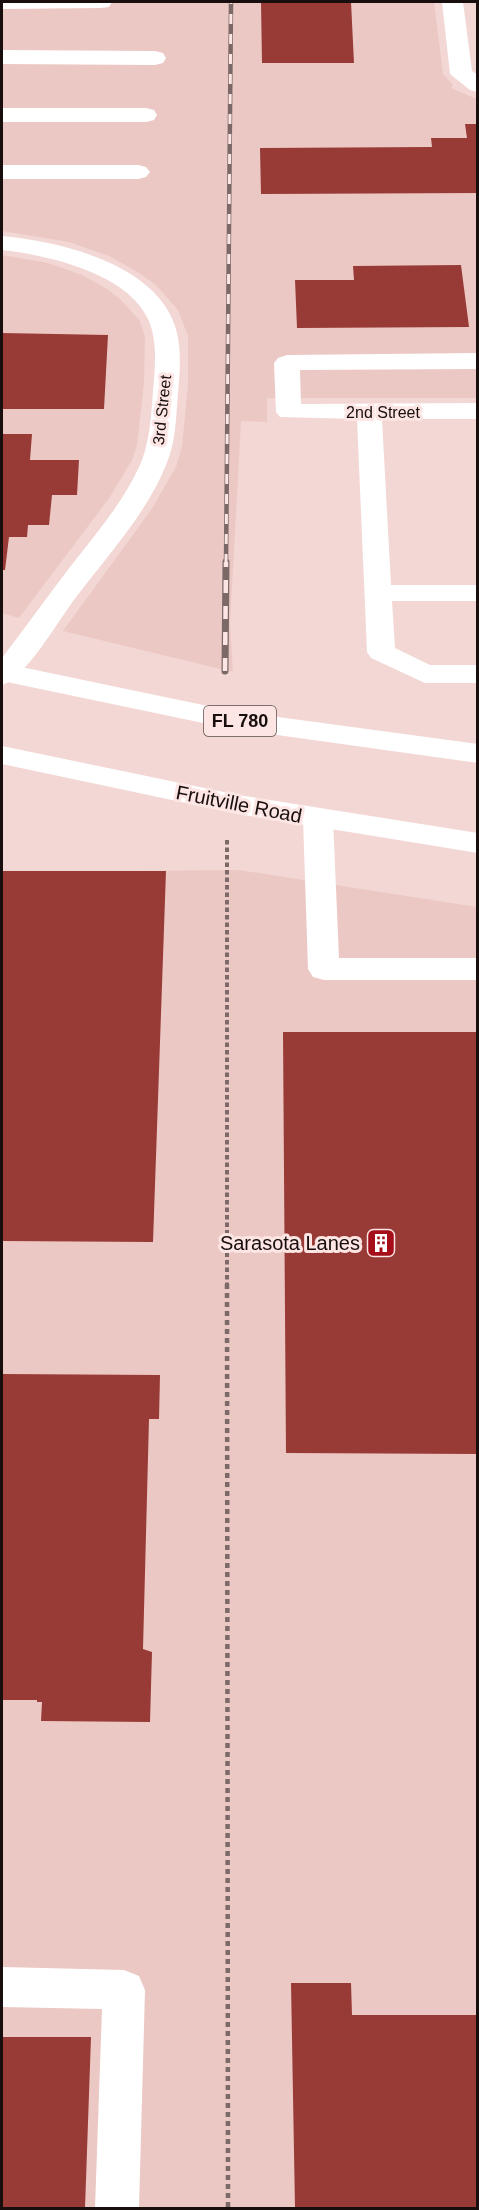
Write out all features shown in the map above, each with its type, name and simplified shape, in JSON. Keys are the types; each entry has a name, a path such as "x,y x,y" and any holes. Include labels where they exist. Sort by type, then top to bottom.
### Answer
{"street":[{"path":"2,3 101,2"},
{"path":"452,2 461,74 477,84"},
{"path":"2,57 155,58"},
{"path":"2,115 146,115"},
{"path":"2,172 138,172"},
{"name":"3rd Street","path":"2,243 58,252 95,266 122,280 138,292 160,316 166,337 167,357 160,446 144,484 3,673"},
{"name":"2nd Street","path":"477,362 287,363 289,412 477,411"},
{"path":"369,412 381,652 425,674 477,674"},
{"path":"379,593 477,593"},
{"name":"FL 780","path":"3,673 227,719 477,754"},
{"name":"Fruitville Road","path":"2,755 227,804 393,833 477,843"},
{"path":"318,819 324,969 477,969"},
{"path":"2,1987 124,1990 117,2208"}],"path":[{"path":"227,804 228,2208"}],"shaded area":[{"path":"2,2 434,2 443,74 453,85 451,88 477,99 477,398 267,398 267,422 241,421 230,624 233,672 63,631 151,510 176,467 182,447 188,384 188,336 178,310 155,284 136,271 109,256 69,242 2,231"},
{"path":"2,255 48,263 82,275 107,289 121,300 140,321 145,338 144,383 137,445 132,460 110,497 19,618 2,613"},
{"path":"239,870 477,907 477,2208 2,2208 2,872"}],"building":[{"path":"261,2 351,2 354,63 262,63"},
{"path":"465,124 478,124 478,193 261,194 260,148 432,147 431,138 467,138"},
{"path":"461,265 469,327 297,328 295,280 354,280 353,266"},
{"path":"2,333 108,335 104,409 2,409"},
{"path":"2,434 32,434 30,460 79,460 77,495 52,495 49,525 28,525 27,537 9,537 5,570 2,570"},
{"path":"2,871 166,871 153,1242 2,1241"},
{"name":"Sarasota Lanes","path":"283,1032 478,1032 478,1454 286,1453"},
{"path":"2,1374 160,1375 159,1419 149,1419 143,1649 152,1652 150,1722 41,1721 42,1702 2,1700"},
{"path":"291,1983 351,1983 352,2015 478,2015 478,2208 295,2208"},
{"path":"2,2037 91,2037 85,2208 2,2208"}],"railway":[{"path":"226,564 231,2"},
{"path":"225,671 226,562"}],"place":[{"name":"Sarasota Lanes","path":"381,1243"}]}
